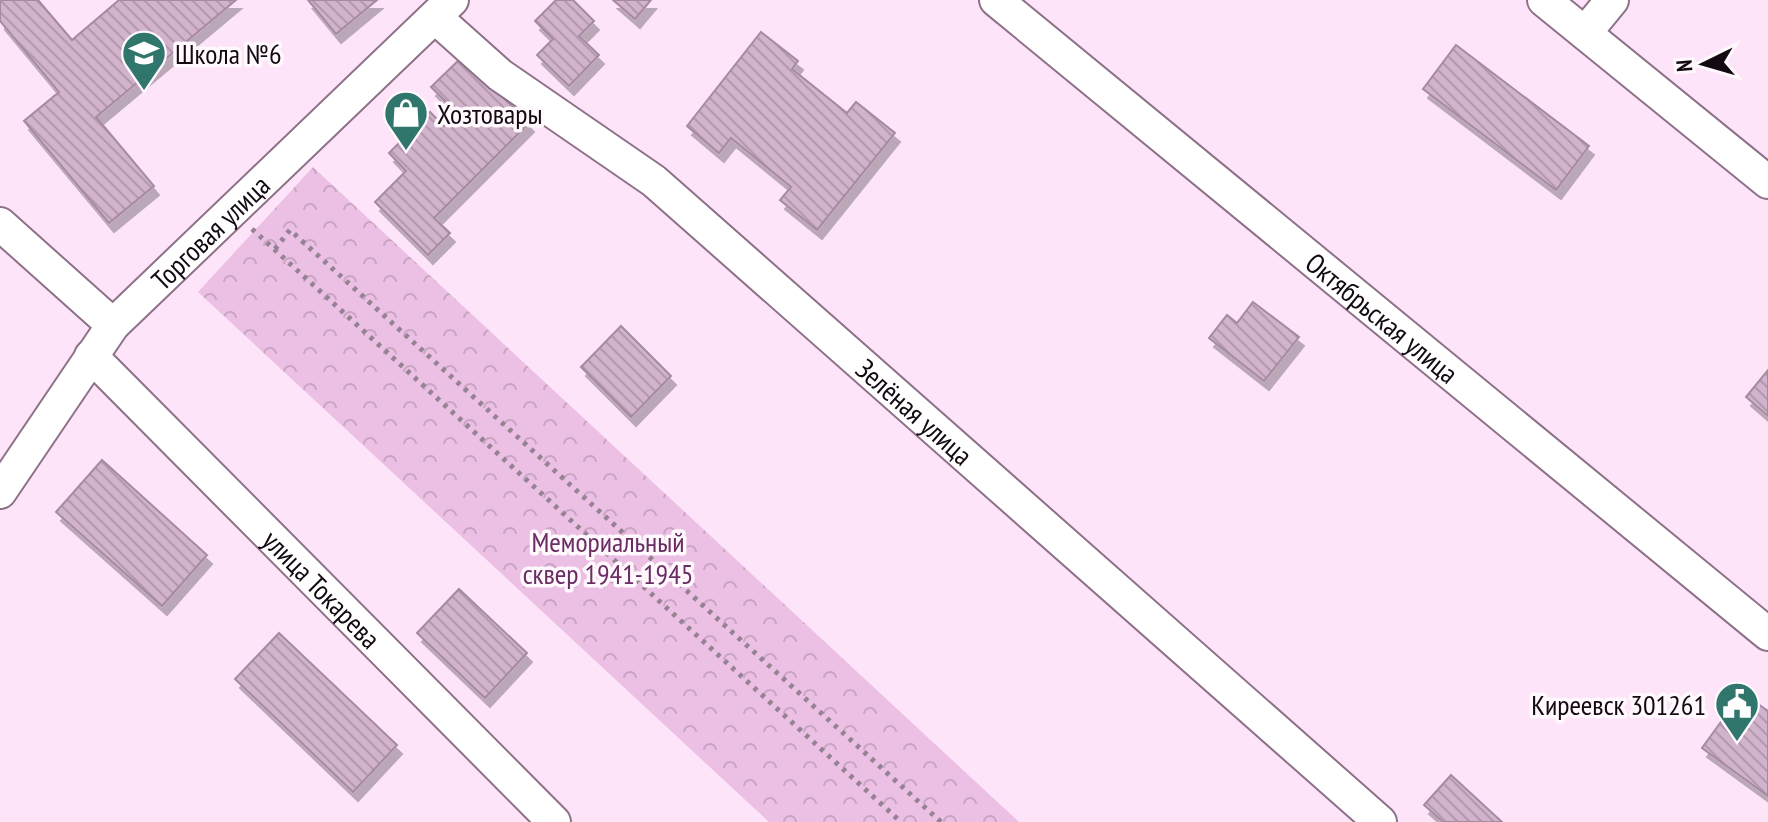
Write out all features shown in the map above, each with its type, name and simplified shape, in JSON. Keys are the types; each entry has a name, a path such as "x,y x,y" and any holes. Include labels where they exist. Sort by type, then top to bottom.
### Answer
{"street":[{"name":"Октябрьская улица","path":"996,0 1768,634"},
{"path":"1544,0 1768,182"},
{"path":"1585,33 1612,0"},
{"name":"Торговая улица","path":"0,492 113,325 444,8"},
{"name":"Зелёная улица","path":"444,8 500,75 654,181 1380,822"},
{"path":"0,224 113,325"},
{"name":"улица Токарева","path":"91,356 554,822"}],"path":[{"path":"901,822 275,249 290,230 941,822"}],"green space":[{"name":"Мемориальный сквер 1941-1945","path":"313,167 1019,822 769,822 198,292"}],"building":[{"path":"0,0 38,0 72,40 119,0 236,0 96,117 154,186 109,223 24,121 59,92 0,21"},
{"path":"308,0 377,0 336,34"},
{"path":"556,0 573,0 594,21 579,36 599,55 569,86 537,55 553,39 535,21"},
{"path":"613,0 651,0 635,19"},
{"path":"761,32 798,61 792,69 847,113 856,102 895,133 817,230 780,200 791,187 731,138 719,153 687,126"},
{"path":"1456,45 1589,146 1556,190 1423,89"},
{"path":"462,57 529,123 434,218 450,233 428,255 375,202 406,171 389,153 430,112 444,126 457,113 431,87"},
{"path":"1253,302 1299,337 1264,381 1209,338 1227,315 1237,323"},
{"path":"621,326 671,376 631,417 581,367"},
{"path":"1768,370 1768,416 1746,397"},
{"path":"102,460 207,555 162,606 56,512"},
{"path":"459,589 527,653 485,698 417,633"},
{"path":"279,633 397,745 353,792 235,679"},
{"path":"1742,693 1768,711 1768,796 1702,748"},
{"path":"1451,775 1502,822 1443,822 1424,805"}],"place":[{"name":"Школа №6","path":"144,92"},
{"name":"Хозтовары","path":"406,152"},
{"name":"Киреевск 301261","path":"1737,743"}]}
